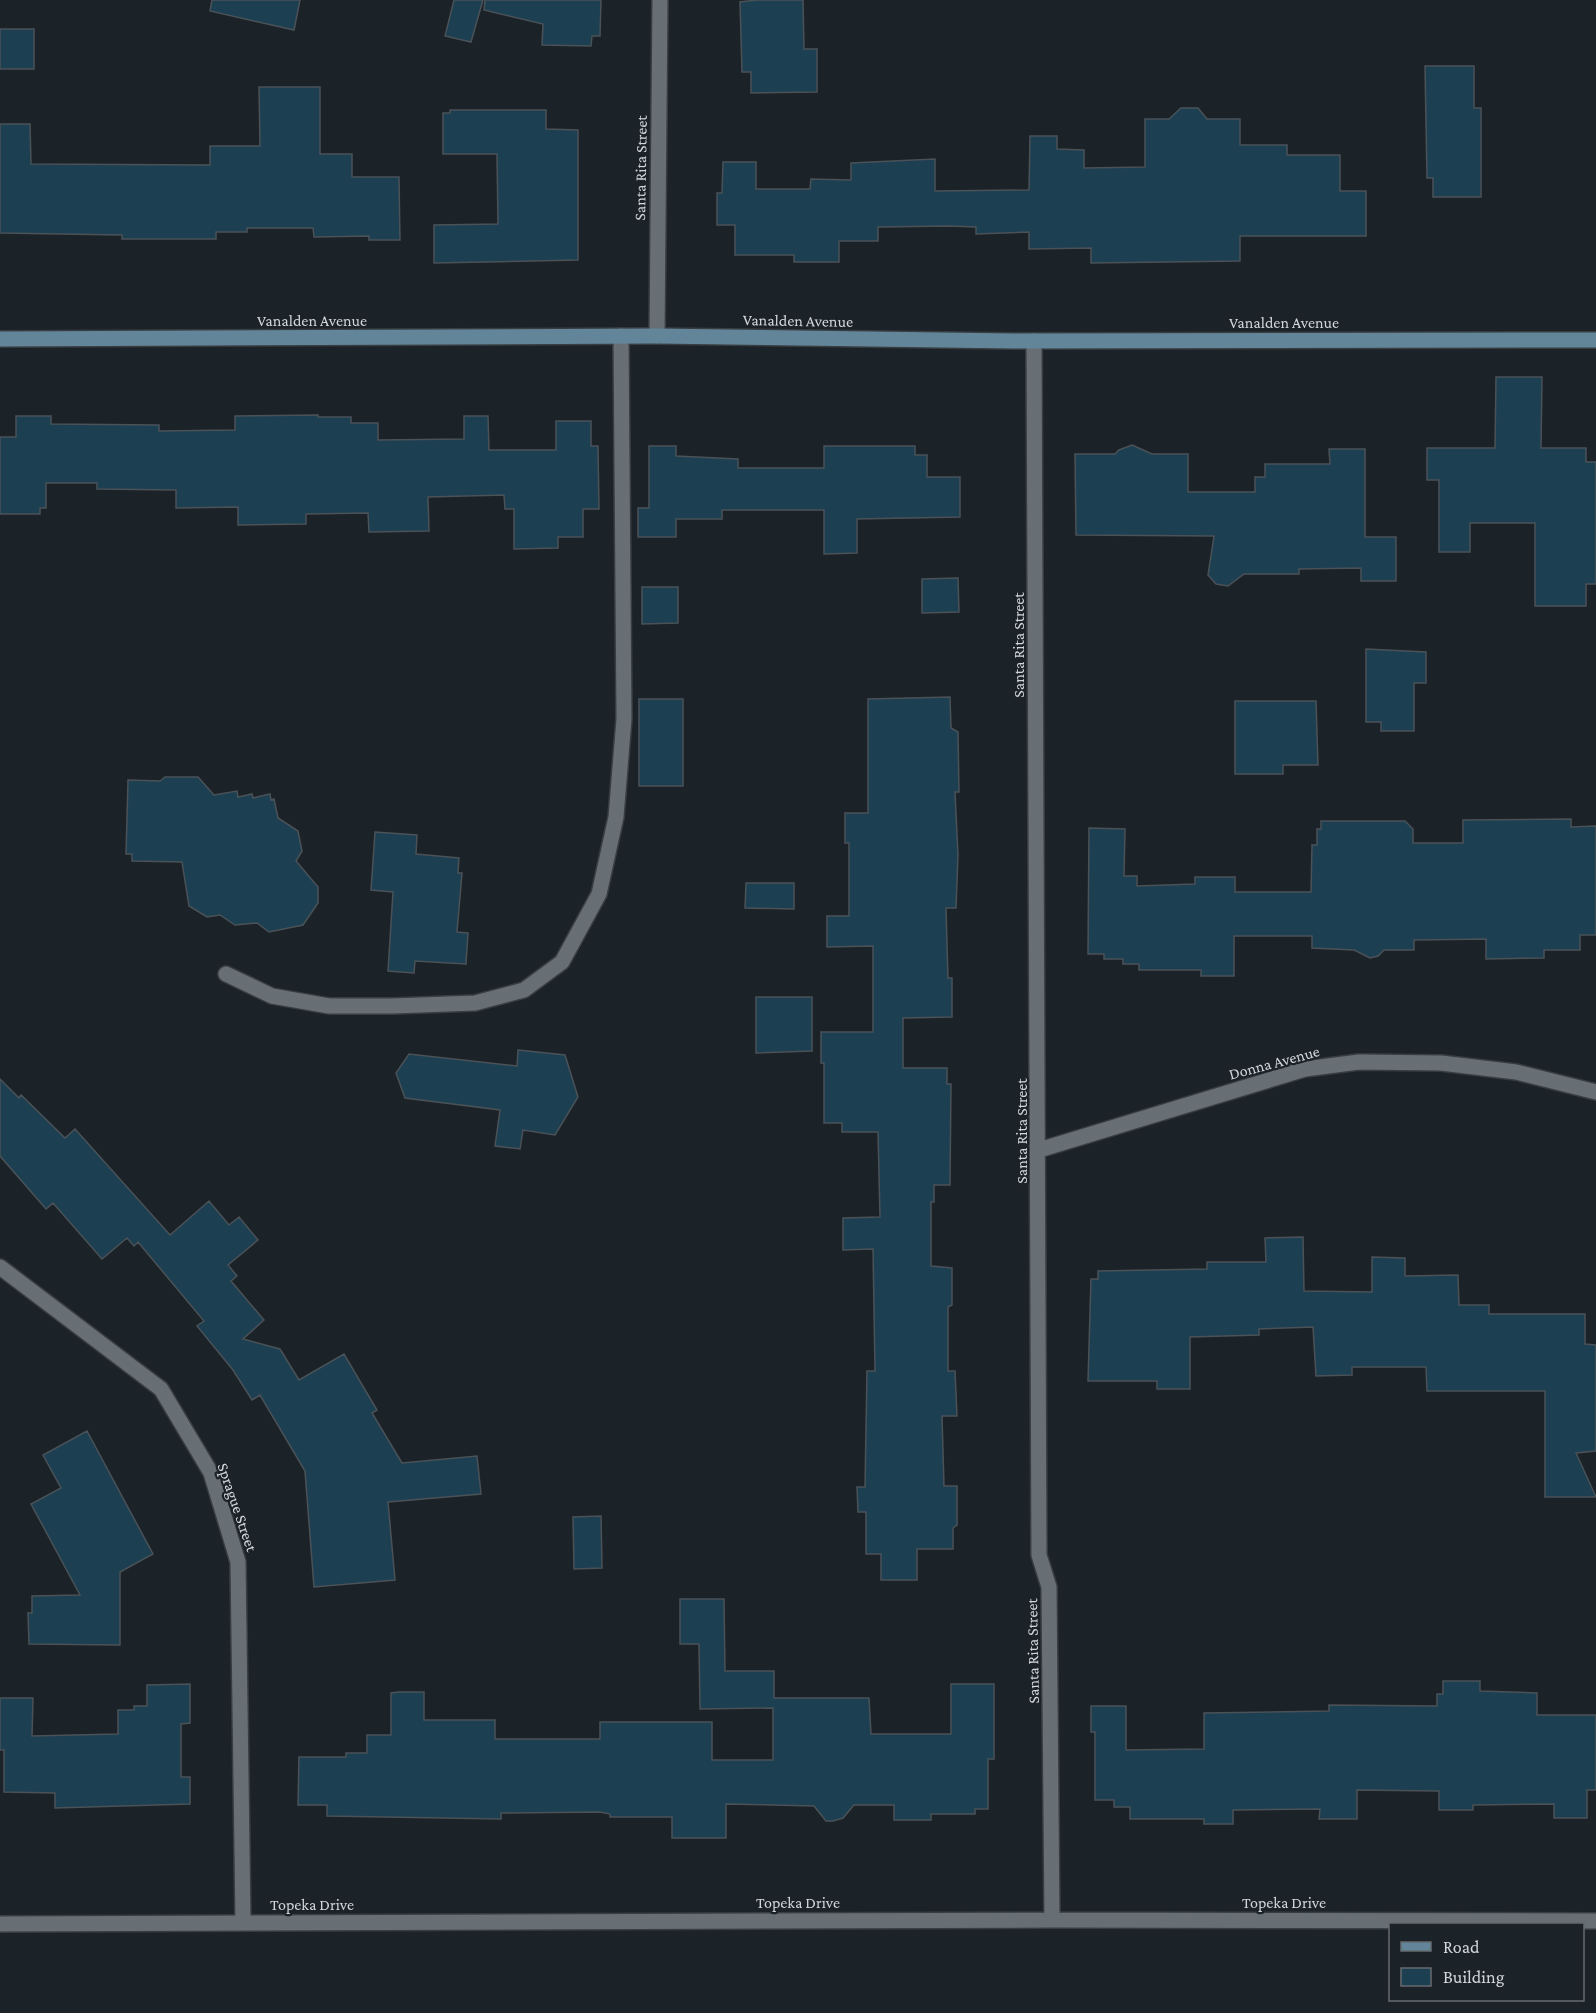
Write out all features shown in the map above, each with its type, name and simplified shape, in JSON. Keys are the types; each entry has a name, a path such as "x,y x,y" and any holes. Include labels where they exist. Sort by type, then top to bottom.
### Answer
{"main road":[{"name":"Vanalden Avenue","path":"0,339 657,336 1034,341 1596,340"}],"street":[{"name":"Santa Rita Street","path":"657,336 660,0"},
{"path":"226,974 272,996 329,1006 393,1006 475,1003 524,990 562,962 599,894 616,817 624,719 621,336"},
{"name":"Santa Rita Street","path":"1034,341 1039,1555 1050,1587 1052,1920"},
{"name":"Donna Avenue","path":"1039,1150 1305,1069 1359,1062 1441,1063 1516,1071 1596,1092"},
{"name":"Sprague Street","path":"0,1267 161,1389 211,1473 238,1562 243,1922"},
{"name":"Topeka Drive","path":"0,1924 1052,1920 1596,1921"}],"building":[{"path":"212,0 300,0 294,30 210,11"},
{"path":"454,0 483,0 471,42 445,36"},
{"path":"485,0 601,0 600,36 592,36 591,46 542,45 543,24 484,10"},
{"path":"803,0 804,49 817,49 817,92 751,93 751,72 742,72 740,2"},
{"path":"0,29 34,29 34,69 0,69"},
{"path":"1425,66 1474,66 1474,108 1481,108 1481,197 1433,197 1433,178 1427,178"},
{"path":"259,87 320,87 320,154 352,154 352,177 399,177 400,240 369,240 369,236 314,237 313,228 247,228 247,232 216,232 216,239 122,239 122,235 0,233 0,124 30,124 31,164 210,165 210,146 260,146"},
{"path":"1181,108 1198,108 1207,119 1240,119 1240,145 1287,145 1287,155 1340,155 1340,191 1366,191 1366,236 1240,236 1240,261 1091,263 1091,248 1029,249 1029,232 976,234 976,227 878,227 878,241 839,241 839,262 794,262 794,255 735,255 735,225 717,225 717,193 722,193 723,162 756,162 756,189 810,189 811,179 851,180 851,163 935,159 935,191 1029,190 1030,136 1057,136 1057,149 1084,150 1084,168 1145,167 1145,119 1169,119"},
{"path":"450,110 546,110 546,129 578,130 578,260 434,263 434,225 498,224 497,154 443,154 443,113 450,113"},
{"path":"1496,377 1542,377 1541,448 1586,448 1586,462 1596,462 1596,584 1586,584 1586,606 1535,606 1535,523 1470,523 1470,552 1439,552 1439,480 1427,480 1427,448 1495,448"},
{"path":"318,415 318,417 351,417 351,423 378,423 378,440 464,439 464,416 488,416 489,450 556,450 556,421 591,421 591,446 598,446 599,509 583,509 583,537 558,537 558,548 514,549 514,509 505,509 504,495 428,497 429,531 369,532 368,513 306,514 306,524 238,525 238,507 176,508 176,490 97,489 97,483 46,483 46,508 40,508 40,514 0,514 0,437 16,437 16,416 51,416 51,424 159,425 159,431 235,430 235,416"},
{"path":"1132,445 1152,454 1188,454 1188,492 1255,492 1255,477 1265,477 1265,464 1330,464 1329,449 1365,449 1365,537 1396,537 1396,581 1361,581 1361,568 1299,569 1299,574 1244,574 1228,586 1216,584 1208,575 1214,536 1076,535 1075,454 1115,454"},
{"path":"649,446 676,446 676,456 738,459 738,468 824,468 824,446 915,446 915,455 927,455 927,477 960,477 960,517 857,519 857,553 824,554 824,510 722,510 722,519 676,519 676,537 638,537 638,508 649,508"},
{"path":"958,578 959,612 922,613 922,579"},
{"path":"642,587 678,587 678,623 642,624"},
{"path":"1366,649 1426,652 1426,683 1414,683 1414,731 1381,731 1381,722 1366,722"},
{"path":"950,697 951,728 958,732 959,792 955,792 958,855 956,908 946,908 948,978 952,978 952,1017 903,1018 903,1068 947,1068 947,1084 951,1084 950,1185 934,1185 934,1202 931,1202 931,1266 952,1268 952,1305 948,1307 948,1371 955,1371 957,1416 942,1416 944,1486 957,1486 957,1525 953,1528 953,1549 917,1549 917,1580 881,1580 881,1554 866,1554 866,1512 858,1512 857,1487 865,1487 867,1371 875,1371 873,1249 843,1250 843,1218 880,1217 878,1132 842,1132 842,1123 824,1123 824,1063 821,1063 821,1032 873,1032 873,946 827,947 827,916 849,916 849,843 845,843 845,813 868,813 868,699"},
{"path":"639,699 683,699 683,786 639,786"},
{"path":"1235,701 1316,701 1318,765 1283,765 1283,774 1235,774"},
{"path":"165,777 198,777 214,795 237,791 238,797 252,794 253,798 270,794 271,800 274,799 278,818 298,831 302,851 296,861 318,887 318,903 303,925 269,932 257,923 235,925 220,915 207,917 189,906 182,862 132,861 132,854 126,854 128,780 160,781"},
{"path":"1571,819 1571,827 1596,826 1596,935 1580,935 1580,950 1544,950 1544,958 1486,959 1486,939 1414,940 1414,950 1384,950 1378,956 1370,958 1354,950 1312,948 1312,936 1234,936 1234,976 1201,976 1201,970 1139,970 1139,964 1123,964 1123,959 1104,959 1104,954 1088,954 1089,828 1125,829 1124,876 1137,876 1137,886 1195,884 1195,877 1235,877 1235,892 1311,892 1312,845 1317,845 1317,829 1321,829 1321,821 1405,821 1413,829 1413,843 1463,843 1463,820"},
{"path":"375,832 417,835 416,854 459,858 458,873 462,873 457,932 468,933 466,964 415,961 414,973 388,971 393,892 371,890"},
{"path":"746,883 794,883 794,909 745,908"},
{"path":"756,997 812,997 812,1051 756,1053"},
{"path":"518,1050 565,1055 578,1097 555,1135 523,1130 520,1149 495,1146 500,1110 405,1098 396,1073 409,1054 517,1066"},
{"path":"0,1079 19,1098 21,1095 65,1138 75,1129 170,1235 209,1201 229,1225 239,1217 258,1240 228,1265 237,1276 231,1281 264,1320 243,1339 280,1349 299,1380 344,1354 377,1410 372,1413 402,1463 477,1456 481,1494 388,1502 395,1580 314,1587 305,1471 260,1395 252,1400 233,1370 197,1326 204,1321 138,1242 134,1246 127,1238 102,1259 53,1203 46,1209 0,1156"},
{"path":"1303,1237 1304,1291 1372,1292 1372,1257 1405,1258 1405,1276 1458,1275 1459,1305 1489,1305 1489,1314 1585,1314 1585,1344 1596,1345 1596,1451 1576,1453 1596,1497 1545,1497 1545,1391 1427,1391 1426,1367 1352,1367 1352,1375 1316,1376 1313,1327 1259,1329 1259,1335 1190,1337 1190,1389 1157,1389 1157,1381 1088,1381 1091,1279 1098,1279 1098,1271 1207,1269 1207,1262 1266,1262 1265,1238"},
{"path":"87,1431 153,1554 120,1572 120,1645 29,1644 28,1613 32,1613 32,1596 80,1595 31,1504 61,1488 43,1455"},
{"path":"601,1516 602,1568 574,1569 573,1517"},
{"path":"680,1599 724,1599 725,1671 774,1671 774,1698 869,1698 871,1734 951,1734 951,1684 994,1684 994,1759 988,1759 988,1809 975,1809 975,1814 931,1814 931,1820 894,1820 894,1805 854,1805 843,1818 826,1821 814,1806 726,1804 726,1838 672,1838 672,1817 610,1817 610,1814 600,1812 501,1813 501,1819 327,1816 327,1805 298,1805 299,1757 346,1757 346,1753 367,1753 367,1735 391,1735 391,1693 399,1692 424,1692 424,1720 495,1720 495,1739 600,1739 600,1722 712,1722 712,1760 773,1760 773,1708 700,1709 699,1644 680,1644"},
{"path":"1443,1681 1480,1681 1480,1691 1537,1693 1537,1715 1596,1715 1596,1790 1587,1790 1587,1818 1554,1818 1554,1804 1473,1805 1473,1810 1439,1810 1439,1791 1357,1790 1357,1819 1319,1819 1320,1809 1233,1810 1233,1824 1204,1824 1204,1819 1130,1819 1130,1807 1114,1807 1114,1800 1095,1800 1095,1732 1091,1732 1091,1706 1126,1706 1126,1750 1204,1749 1204,1713 1329,1711 1329,1705 1437,1706 1437,1694 1443,1694"},
{"path":"190,1684 190,1723 181,1724 181,1777 190,1777 190,1804 55,1808 55,1793 4,1792 4,1750 0,1750 0,1698 33,1698 32,1736 118,1734 118,1710 134,1710 134,1706 147,1706 147,1685"}]}
